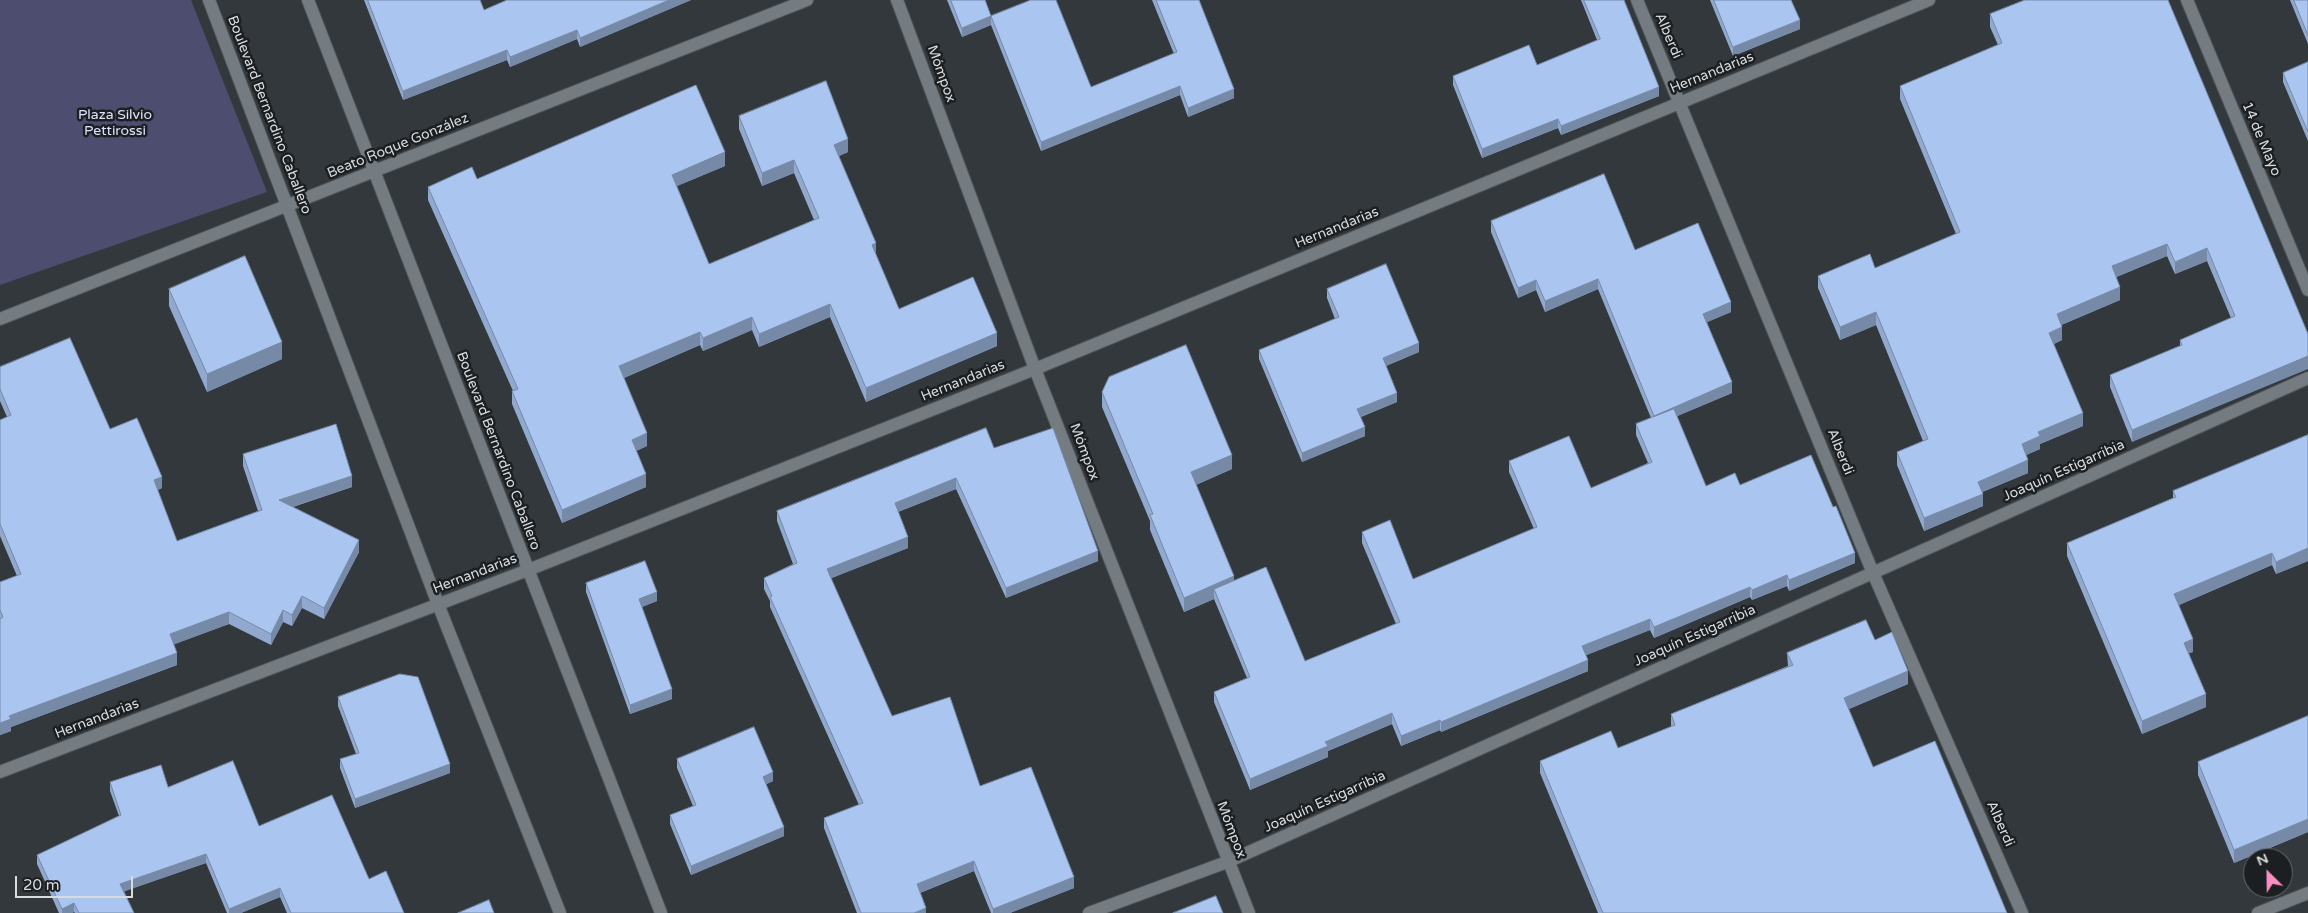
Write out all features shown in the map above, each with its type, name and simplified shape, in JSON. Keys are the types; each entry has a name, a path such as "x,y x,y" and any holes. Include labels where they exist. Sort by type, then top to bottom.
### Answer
{"street":[{"name":"Boulevard Bernardino Caballero","path":"209,0 438,604 560,913"},
{"name":"Boulevard Bernardino Caballero","path":"308,0 660,913"},
{"name":"Beato Roque González","path":"0,319 807,0"},
{"name":"Mómpox","path":"897,0 1035,368 1248,913"},
{"name":"Alberdi","path":"1637,0 1873,573 2022,913"},
{"name":"Hernandarias","path":"0,772 528,570 1035,368 1929,0"},
{"name":"14 de Mayo","path":"2187,0 2308,290"},
{"name":"Joaquín Estigarribia","path":"1090,913 1227,862 2308,378"},
{"path":"2258,913 2308,893"}],"green space":[{"name":"Plaza Silvio Pettirossi","path":"0,0 191,0 267,192 0,285"}],"building":[{"path":"368,0 480,0 484,10 507,0 669,0 580,38 577,30 510,57 507,50 403,91"},
{"path":"951,0 985,0 991,16 962,28"},
{"path":"1031,0 1056,0 1091,87 1177,52 1156,0 1199,0 1234,89 1188,108 1180,86 1041,142 991,16"},
{"path":"1584,0 1624,0 1659,87 1561,126 1558,119 1482,149 1453,76 1529,45 1537,65 1600,39"},
{"path":"1714,0 1791,0 1800,20 1733,47"},
{"path":"2025,0 2168,0 2308,334 2308,356 2132,430 2110,375 2182,345 2180,340 2235,316 2207,248 2175,262 2167,244 2112,266 2120,287 2057,314 2062,327 2049,333 2083,413 2038,432 2040,436 2022,444 2028,460 1978,482 1983,494 1924,518 1897,452 1928,439 1876,312 1840,327 1818,276 1870,254 1875,268 1960,232 1900,86 2002,43 1990,14"},
{"path":"2294,0 2308,0 2308,35"},
{"path":"2308,62 2308,132 2283,73"},
{"path":"826,81 848,139 834,145 876,243 872,245 899,309 973,277 997,333 866,388 830,304 759,334 752,317 703,338 700,332 619,366 647,433 632,440 646,474 562,510 512,391 518,389 428,187 472,167 477,179 696,85 725,152 672,175 709,264 819,218 794,160 762,173 739,116"},
{"path":"1604,174 1635,250 1698,223 1731,302 1703,314 1732,382 1654,416 1598,279 1545,301 1536,280 1518,288 1491,221"},
{"path":"245,256 282,342 207,374 169,289"},
{"path":"1386,264 1419,343 1383,358 1397,393 1357,409 1365,427 1302,453 1259,350 1339,317 1327,289"},
{"path":"70,338 110,429 137,418 162,477 154,480 177,541 262,510 243,454 336,424 352,476 279,500 359,540 324,608 302,596 292,615 283,610 271,634 229,612 170,634 177,653 9,716 11,719 0,723 0,619 3,617 0,610 0,582 21,574 0,524 0,420 11,415 0,389 0,367"},
{"path":"1186,345 1232,455 1191,472 1234,576 1184,598 1150,515 1153,514 1102,392 1109,377"},
{"path":"1674,409 1706,486 1735,473 1740,485 1811,455 1833,507 1836,506 1855,553 1789,580 1787,575 1752,590 1750,587 1654,627 1650,619 1582,646 1588,660 1441,722 1440,720 1401,736 1392,713 1325,742 1328,746 1250,779 1214,692 1250,677 1214,589 1266,567 1305,661 1400,622 1362,532 1390,520 1413,579 1537,527 1509,461 1569,436 1591,488 1652,462 1636,424"},
{"path":"986,428 994,448 1053,428 1098,551 1006,588 956,478 895,503 908,537 827,569 892,716 950,697 980,786 1031,767 1074,877 993,909 974,861 917,884 926,908 914,913 861,913 824,818 863,803 770,597 772,596 764,578 797,563 777,511"},
{"path":"2308,435 2308,548 2276,562 2272,553 2174,594 2193,639 2184,643 2206,694 2142,721 2067,543 2176,497 2173,491"},
{"path":"645,561 657,592 639,599 672,689 630,705 586,583"},
{"path":"1866,620 1875,640 1892,632 1908,671 1844,698 1873,767 1935,741 2007,913 1603,913 1540,761 1611,731 1618,748 1675,725 1671,714 1793,665 1787,653"},
{"path":"400,674 418,677 450,764 355,799 340,759 359,753 338,697"},
{"path":"2308,716 2308,819 2234,850 2198,762"},
{"path":"754,727 773,772 763,777 784,827 691,866 670,815 696,805 677,759"},
{"path":"233,761 259,826 332,795 369,879 386,871 404,913 291,913 280,888 229,909 206,854 120,884 134,913 79,913 74,903 62,909 37,855 121,815 110,782 161,765 168,787"},
{"path":"1216,896 1223,913 1173,913"},
{"path":"489,900 494,913 458,913"}]}
